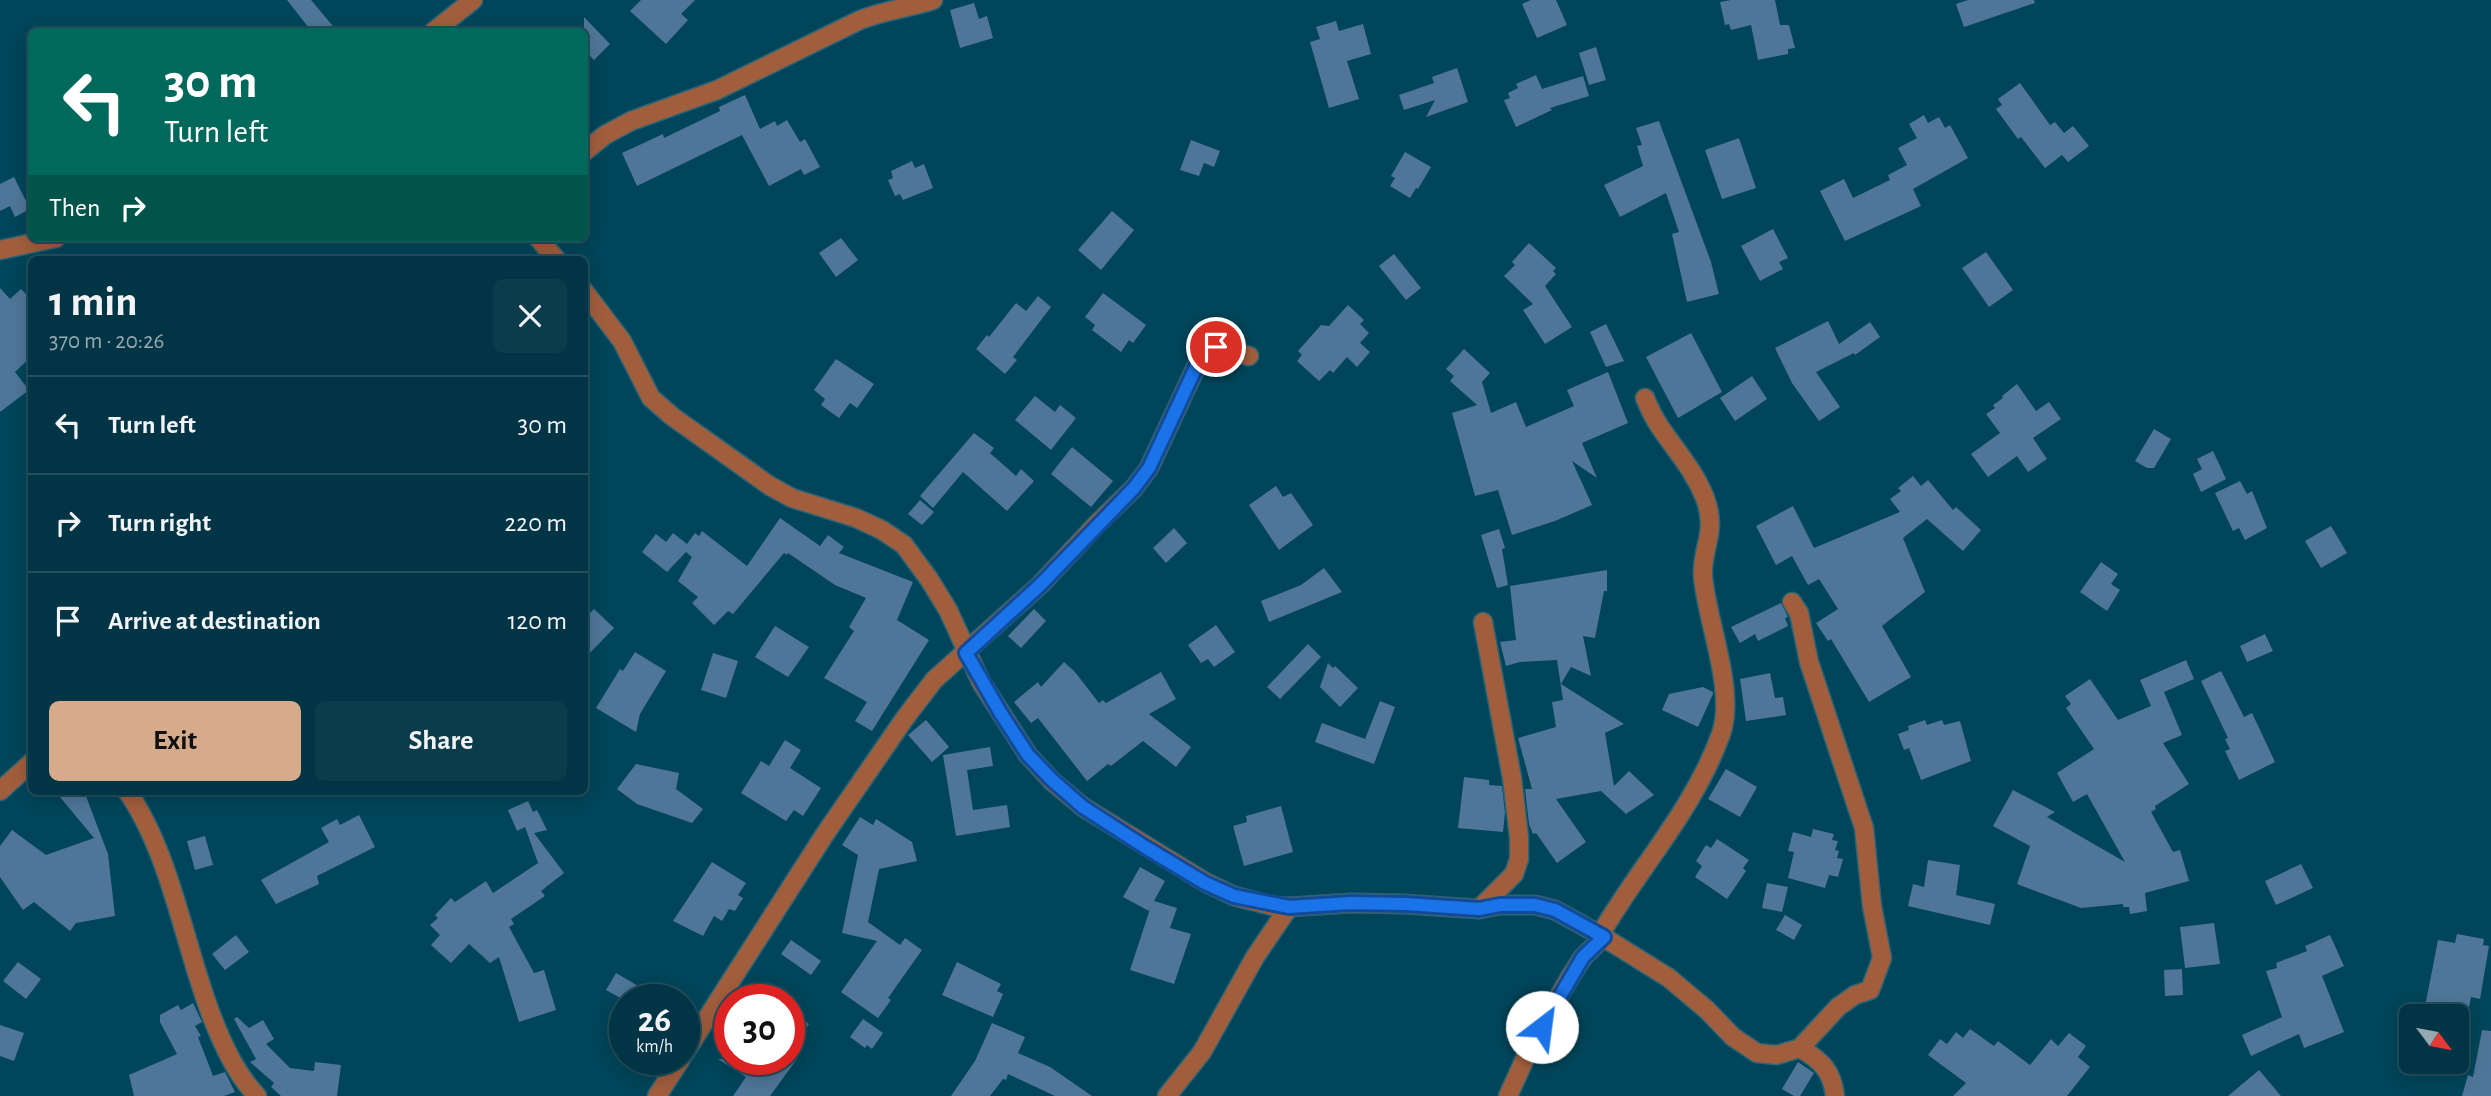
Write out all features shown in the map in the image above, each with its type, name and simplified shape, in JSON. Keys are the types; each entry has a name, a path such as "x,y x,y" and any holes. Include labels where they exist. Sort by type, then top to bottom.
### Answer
{"street":[{"path":"438,28 473,0"},
{"path":"588,149 605,135 631,121 717,90 860,20 885,10 910,8 933,0"},
{"path":"0,250 37,242"},
{"path":"541,242 553,256"},
{"path":"588,296 622,341 651,398 673,417 770,486 792,498 856,518 904,545 948,610 981,682 1028,755 1083,807 1205,883 1234,896 1289,907 1351,903 1479,909 1500,905 1535,905 1555,910 1669,978 1707,1010 1733,1037 1758,1053 1777,1055 1800,1048 1838,1007 1856,995 1870,990 1882,958 1872,906 1864,828 1809,662 1799,613 1792,602"},
{"path":"700,1029 825,834 934,680 1040,585 1134,488 1149,468 1206,351 1216,347 1249,356"},
{"path":"1507,1096 1533,1041 1569,979 1583,957 1602,936 1622,898 1680,819 1722,732 1725,715 1724,692 1703,575 1711,521 1694,472 1659,425 1645,398"},
{"path":"1479,909 1514,874 1519,837 1512,778 1483,622"},
{"path":"0,791 28,766"},
{"path":"130,795 140,810 162,862 201,988 222,1043 257,1096"},
{"path":"1179,1092 1255,957 1289,907"},
{"path":"1800,1048 1820,1060 1829,1071 1835,1096"},
{"path":"657,1096 671,1075"}],"building":[{"path":"287,0 311,0 335,28 309,28"},
{"path":"641,0 695,0 681,14 688,20 666,44 630,11"},
{"path":"1531,0 1556,0 1567,25 1537,38 1522,4"},
{"path":"1775,0 1780,25 1789,25 1795,48 1788,49 1788,54 1758,60 1751,25 1731,30 1729,24 1725,25 1720,2"},
{"path":"1968,0 2034,0 2035,3 1964,27 1956,4"},
{"path":"974,3 979,19 987,16 993,38 960,48 950,10"},
{"path":"584,17 610,44 594,60 588,54 588,28 584,28"},
{"path":"1336,21 1339,31 1363,24 1371,54 1347,61 1359,99 1329,108 1310,42 1320,39 1316,27"},
{"path":"1596,47 1606,80 1589,85 1579,53"},
{"path":"1457,68 1468,102 1426,117 1435,100 1404,110 1399,95 1434,83 1432,77"},
{"path":"1536,75 1542,89 1583,76 1589,96 1550,108 1552,110 1516,127 1504,100 1510,98 1508,93 1518,88 1516,84"},
{"path":"2020,83 2050,125 2055,122 2064,133 2073,126 2089,146 2068,162 2062,155 2045,168 2021,137 2018,139 1996,109 2002,105 1998,99"},
{"path":"745,95 760,129 775,121 777,126 787,120 800,142 805,139 820,167 804,175 801,169 769,186 742,135 637,186 622,153 663,134 664,138 720,111 719,107"},
{"path":"1924,115 1928,123 1939,117 1945,128 1950,125 1968,158 1913,189 1921,206 1845,241 1820,191 1844,179 1853,198 1890,180 1888,175 1907,165 1898,148 1917,138 1909,124"},
{"path":"1659,121 1711,262 1719,294 1687,302 1672,234 1679,232 1666,193 1620,217 1604,185 1643,166 1637,146 1642,145 1636,128"},
{"path":"1739,138 1756,188 1722,199 1705,150"},
{"path":"1191,140 1220,151 1214,167 1204,163 1199,176 1180,170"},
{"path":"1405,152 1431,167 1410,198 1390,186 1395,178 1391,176"},
{"path":"912,161 915,168 924,164 933,188 903,200 900,194 895,196 888,180 893,178 891,171"},
{"path":"14,177 28,210 15,217 10,206 0,211 0,184"},
{"path":"1112,211 1134,230 1101,270 1078,250"},
{"path":"1773,229 1788,258 1779,262 1783,269 1760,281 1741,246"},
{"path":"841,238 858,260 836,277 819,253"},
{"path":"1529,243 1556,268 1553,271 1556,274 1545,286 1572,327 1545,344 1523,310 1533,304 1504,276 1515,265 1512,262"},
{"path":"1986,252 2013,290 1989,307 1962,268"},
{"path":"1394,254 1421,288 1406,300 1379,266"},
{"path":"0,288 10,299 21,289 28,296 28,360 15,372 28,391 0,412"},
{"path":"1103,293 1146,325 1133,343 1129,340 1121,352 1092,330 1095,325 1085,317"},
{"path":"1038,296 1051,307 1013,357 1017,360 1005,374 976,349 1016,303 1026,311"},
{"path":"1348,305 1364,320 1360,324 1369,333 1360,343 1370,352 1357,367 1347,357 1333,373 1330,370 1319,381 1297,361 1302,355 1298,351 1321,325 1329,326"},
{"path":"1828,321 1839,344 1870,322 1880,337 1855,355 1854,353 1816,372 1840,407 1819,421 1792,383 1775,348"},
{"path":"1606,324 1624,361 1606,367 1590,332"},
{"path":"1691,333 1722,392 1678,418 1646,357"},
{"path":"1464,349 1490,373 1482,382 1491,413 1516,402 1526,427 1574,406 1567,390 1608,372 1628,423 1582,443 1597,478 1572,461 1592,505 1512,535 1498,490 1475,496 1452,413 1477,405 1450,381 1454,376 1446,369"},
{"path":"836,359 874,384 857,408 850,403 839,418 821,405 825,399 814,390"},
{"path":"1752,376 1767,399 1735,421 1720,398"},
{"path":"2017,384 2036,411 2049,402 2061,419 2033,438 2047,459 2028,472 2017,456 1988,477 1971,454 2000,433 1986,414"},
{"path":"1035,396 1055,412 1060,405 1076,418 1051,450 1015,420"},
{"path":"2154,429 2171,439 2154,468 2147,468 2135,461"},
{"path":"974,433 994,448 990,453 1016,476 1021,469 1034,481 1007,511 963,472 933,508 920,496"},
{"path":"1072,447 1113,481 1091,507 1051,474"},
{"path":"2213,451 2226,479 2201,492 2193,474 2202,469 2197,459"},
{"path":"1913,476 1921,486 1928,480 1953,510 1956,507 1981,530 1963,551 1927,519 1903,538 1925,592 1882,626 1911,677 1869,702 1831,639 1828,641 1816,623 1838,609 1819,579 1808,585 1792,556 1776,565 1756,526 1793,506 1814,548 1900,512 1890,499 1901,491 1898,488"},
{"path":"2240,481 2247,494 2252,491 2267,528 2245,540 2239,528 2233,531 2215,493"},
{"path":"1276,486 1283,497 1291,493 1313,525 1279,550 1249,505"},
{"path":"920,500 934,512 922,525 908,514"},
{"path":"780,518 820,546 828,535 844,547 839,553 913,582 897,620 929,640 872,731 855,721 867,702 824,678 854,631 849,627 866,598 835,585 788,553 784,553 733,614 728,611 714,625 692,603 698,597 678,581 692,557 686,552 667,572 642,552 656,534 666,542 673,533 687,544 695,533 699,536 702,531 747,566"},
{"path":"2331,526 2347,553 2321,568 2305,541"},
{"path":"1174,528 1187,543 1166,563 1153,548"},
{"path":"1499,529 1505,548 1502,549 1508,585 1497,588 1481,535"},
{"path":"2101,562 2118,574 2111,584 2120,590 2107,611 2080,592"},
{"path":"1324,568 1342,592 1269,622 1261,601 1301,585"},
{"path":"1607,570 1607,591 1604,591 1595,638 1583,636 1591,676 1571,667 1561,684 1624,724 1605,733 1614,786 1629,771 1654,795 1626,814 1601,791 1556,799 1586,842 1557,863 1536,833 1533,834 1529,824 1525,789 1532,789 1518,738 1556,727 1552,702 1563,700 1557,660 1520,662 1506,666 1500,642 1516,640 1510,586"},
{"path":"1781,603 1788,617 1785,618 1788,626 1758,641 1755,634 1740,643 1731,627"},
{"path":"594,609 614,628 588,655 588,615"},
{"path":"1034,609 1046,621 1021,648 1008,636"},
{"path":"1216,625 1235,652 1214,667 1208,659 1201,663 1188,645"},
{"path":"775,626 809,647 788,677 755,657"},
{"path":"2265,634 2273,651 2247,662 2240,646"},
{"path":"1308,644 1321,657 1280,699 1267,687"},
{"path":"635,652 666,671 640,714 636,732 596,708 620,669 623,671"},
{"path":"713,653 738,661 726,698 701,690"},
{"path":"2186,660 2194,679 2164,692 2182,735 2163,743 2189,784 2155,806 2156,809 2151,812 2173,852 2180,850 2189,881 2145,893 2147,911 2130,914 2129,907 2123,907 2123,904 2081,908 2017,884 2030,846 1993,826 2013,790 2055,812 2047,817 2125,862 2087,794 2073,802 2057,773 2094,749 2066,708 2071,704 2065,696 2090,679 2118,720 2151,706 2140,680"},
{"path":"1064,662 1099,703 1103,700 1106,703 1161,672 1176,699 1149,714 1191,747 1176,767 1143,741 1087,781 1038,718 1031,723 1014,702 1038,682 1041,687"},
{"path":"1328,663 1333,668 1335,666 1358,688 1340,707 1320,687"},
{"path":"2221,671 2244,717 2252,713 2275,762 2239,780 2225,751 2230,749 2225,739 2228,738 2201,681"},
{"path":"1770,673 1775,698 1783,697 1786,715 1746,721 1740,679"},
{"path":"1703,687 1713,694 1698,727 1662,710 1669,694"},
{"path":"1380,701 1395,707 1374,764 1315,742 1322,723 1365,739"},
{"path":"926,720 949,747 932,762 908,735"},
{"path":"1925,720 1927,725 1942,720 1944,725 1960,721 1971,761 1921,780 1909,748 1904,750 1898,734 1909,730 1908,726"},
{"path":"785,740 801,750 790,768 821,788 803,816 794,810 786,821 741,793 761,761 769,766"},
{"path":"990,747 993,766 967,770 973,810 1007,805 1010,827 956,836 943,755"},
{"path":"636,764 679,773 676,789 703,809 692,823 637,804 617,789"},
{"path":"1726,769 1757,787 1740,817 1708,799"},
{"path":"1464,777 1489,780 1489,785 1502,786 1505,813 1503,832 1458,828"},
{"path":"58,795 86,795 108,854 115,916 76,923 70,931 34,902 23,910 0,877 0,846 12,830 46,855 94,838"},
{"path":"528,801 533,812 537,810 547,830 534,833 564,873 541,891 545,896 511,919 514,924 509,927 534,973 544,970 556,1010 519,1022 499,957 490,963 469,944 451,963 431,945 440,935 430,925 438,918 435,915 451,898 455,902 486,881 493,893 538,863 525,827 517,831 508,810"},
{"path":"1281,806 1293,852 1244,866 1233,826 1247,822 1246,816"},
{"path":"359,815 375,847 317,876 319,884 276,904 261,880 329,842 321,828 337,819 340,825"},
{"path":"860,817 873,825 876,819 912,842 917,861 879,869 868,922 900,945 905,938 922,950 888,998 891,1000 878,1018 841,992 877,941 842,933 858,855 842,845"},
{"path":"1813,829 1834,834 1832,840 1838,841 1835,850 1839,851 1837,858 1843,859 1838,877 1829,875 1825,888 1788,878 1794,852 1788,851 1793,832 1811,837"},
{"path":"205,836 213,865 195,870 187,841"},
{"path":"1717,839 1749,860 1743,868 1746,871 1727,899 1695,877 1702,866 1696,861 1706,845 1711,848"},
{"path":"1928,860 1960,865 1956,895 1995,904 1990,925 1908,906 1913,884 1924,887"},
{"path":"712,862 746,883 738,895 743,898 735,911 729,909 722,921 714,916 703,936 673,921"},
{"path":"2301,864 2313,888 2276,905 2265,881"},
{"path":"1140,867 1165,881 1154,901 1177,908 1170,928 1191,934 1174,984 1130,970 1151,906 1149,911 1123,897"},
{"path":"1767,883 1788,887 1782,912 1762,908"},
{"path":"1785,915 1802,925 1794,940 1776,930"},
{"path":"2214,923 2220,964 2185,968 2180,927"},
{"path":"2457,934 2484,939 2483,945 2489,946 2480,999 2471,997 2469,1007 2469,1004 2426,1004 2438,940 2455,943"},
{"path":"236,935 249,952 225,970 212,954"},
{"path":"2330,935 2344,966 2322,976 2344,1032 2304,1048 2299,1034 2251,1056 2242,1035 2282,1017 2266,971 2277,968 2276,963 2307,951 2305,946"},
{"path":"791,940 821,961 811,975 781,954"},
{"path":"18,962 41,979 26,999 3,981"},
{"path":"957,962 1001,984 997,991 1003,994 993,1017 942,995"},
{"path":"2182,969 2183,995 2165,996 2164,970"},
{"path":"616,973 635,984 610,984"},
{"path":"193,1003 202,1022 195,1026 201,1036 198,1037 213,1076 225,1072 235,1092 224,1096 134,1096 129,1075 177,1054 160,1022 160,1015 178,1005 181,1010"},
{"path":"237,1017 249,1028 263,1020 274,1039 266,1044 290,1068 314,1071 315,1062 341,1065 337,1096 281,1096 271,1087 274,1083 250,1062 256,1059 234,1019"},
{"path":"863,1019 883,1033 872,1049 867,1045 865,1048 850,1037"},
{"path":"992,1023 1025,1037 1018,1053 1050,1067 1092,1096 1055,1096 1008,1074 1006,1080 1003,1079 990,1096 951,1096 975,1061"},
{"path":"0,1025 24,1033 14,1061 0,1056"},
{"path":"1970,1029 1994,1046 1998,1041 2030,1065 2051,1039 2058,1046 2069,1033 2086,1046 2078,1057 2090,1067 2067,1096 1953,1096 1966,1083 1928,1055 1940,1039 1947,1044 1956,1032 1963,1038"},
{"path":"2482,1030 2491,1031 2491,1096 2462,1096 2468,1075 2473,1077"},
{"path":"1798,1062 1814,1073 1800,1096 1794,1096 1782,1089"},
{"path":"2259,1070 2281,1096 2228,1096"},
{"path":"743,1075 785,1075 770,1096 733,1096 746,1077"}],"route":[{"path":"1216,347 1206,351 1197,365 1149,468 1134,488 1040,585 966,653 981,682 1028,755 1052,780 1083,807 1145,847 1205,883 1234,896 1273,906 1289,907 1351,903 1479,909 1500,905 1535,905 1555,910 1604,937 1583,957 1542,1027"}]}
